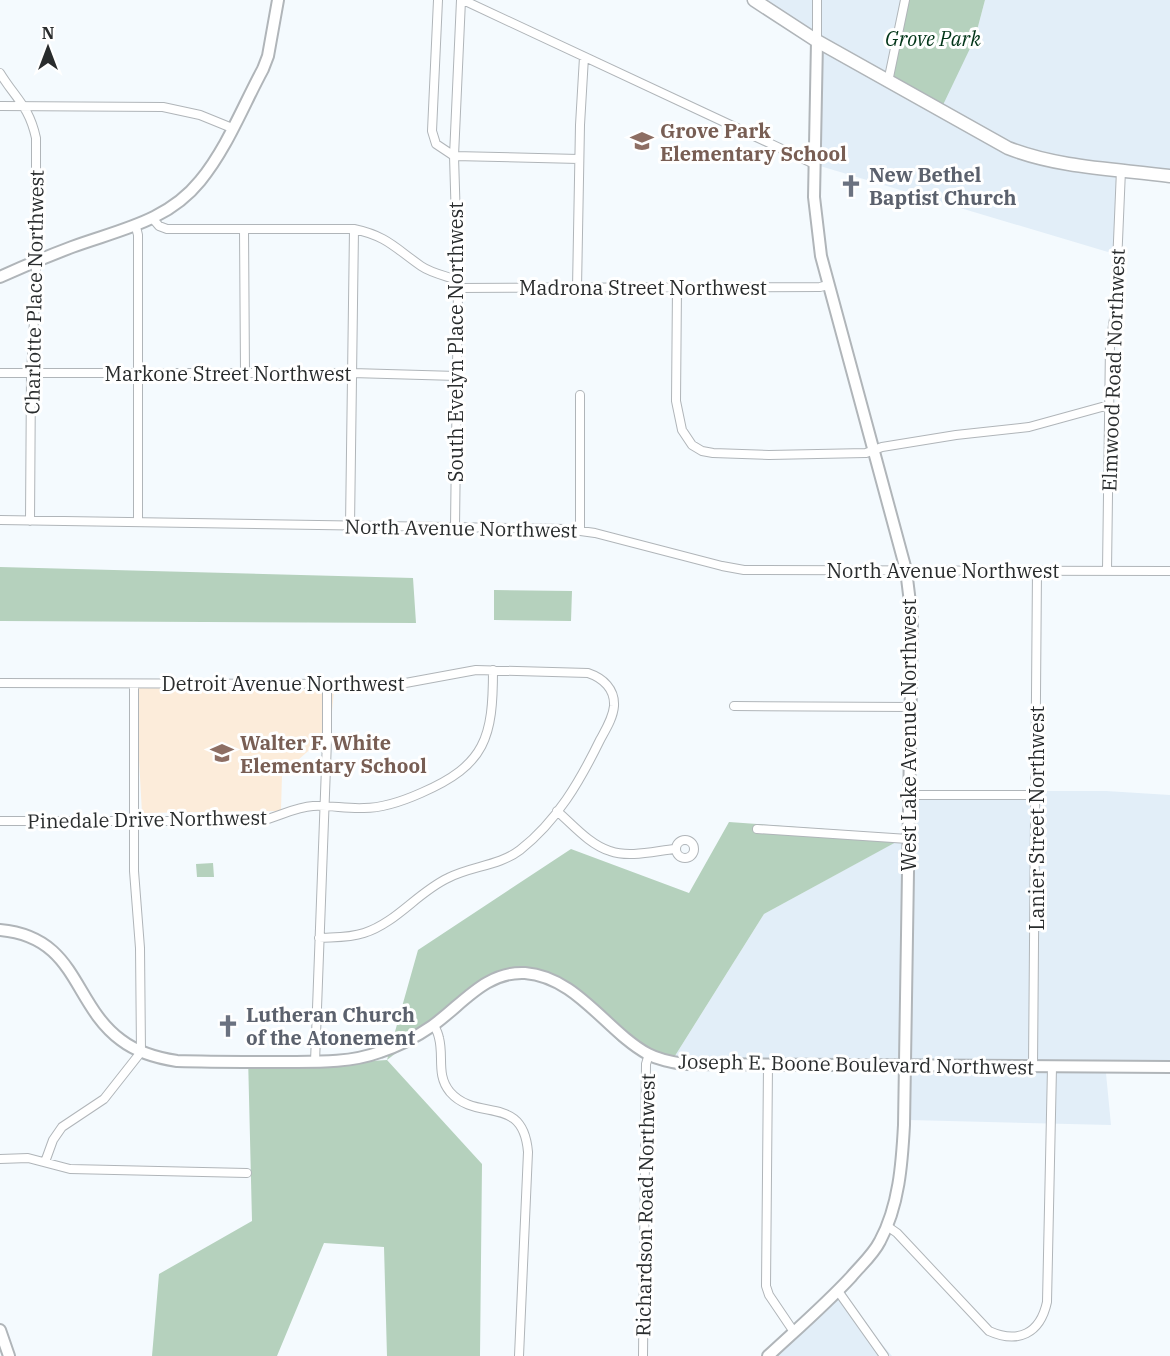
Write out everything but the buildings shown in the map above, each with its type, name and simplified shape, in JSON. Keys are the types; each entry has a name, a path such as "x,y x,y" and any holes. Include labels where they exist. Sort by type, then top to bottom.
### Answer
{"main road":[{"path":"754,0 817,41 1008,148 1051,162 1170,176"}],"street":[{"path":"0,277 74,246 136,227 153,219 177,203 199,183 215,161 268,56 278,0"},
{"path":"438,0 432,131 436,144 454,156 579,159"},
{"path":"462,0 814,164"},
{"name":"South Evelyn Place Northwest","path":"455,527 458,284 454,156 462,0"},
{"path":"817,0 817,41"},
{"path":"888,82 905,0"},
{"name":"West Lake Avenue Northwest","path":"768,1356 838,1291 871,1255 886,1226 897,1192 902,1155 912,619 906,570 828,285 817,226 814,164 817,41"},
{"path":"577,288 579,159 584,57"},
{"name":"Charlotte Place Northwest","path":"0,73 25,106 36,138 36,261 31,373 30,521"},
{"path":"0,106 163,107 200,116 232,128"},
{"name":"Elmwood Road Northwest","path":"1107,570 1110,345 1115,312 1121,170"},
{"name":"Madrona Street Northwest","path":"153,219 159,226 167,229 354,229 388,240 423,267 458,284 577,288 828,285"},
{"path":"136,227 138,235 138,522"},
{"path":"244,229 245,373"},
{"path":"350,526 354,229"},
{"path":"677,287 676,401 681,430 692,445 702,451 713,453 866,453 882,447 956,435 1029,427 1109,405"},
{"name":"Markone Street Northwest","path":"0,373 352,373 457,376"},
{"path":"580,395 580,530"},
{"name":"North Avenue Northwest","path":"0,520 580,530 744,570 1170,571"},
{"name":"Lanier Street Northwest","path":"1033,1067 1037,570"},
{"name":"Detroit Avenue Northwest","path":"0,683 400,684 458,672 493,670 588,673 602,679 611,692 614,705 611,718 581,779 534,838 518,852 500,861 446,879 379,927 351,936 319,938"},
{"name":"Pinedale Drive Northwest","path":"0,821 260,821 301,808 325,806 365,808 390,805 442,784 460,772 477,754 489,730 493,708 493,670"},
{"path":"45,1162 53,1140 62,1127 104,1099 141,1052 140,948 134,871 134,684"},
{"path":"315,1062 325,806 327,684"},
{"path":"734,705 910,707"},
{"path":"909,795 1036,795"},
{"path":"557,812 595,844 609,851 632,853 675,849"},
{"path":"757,829 908,839"},
{"name":"Joseph E. Boone Boulevard Northwest","path":"0,930 24,934 51,950 64,962 108,1029 121,1040 141,1052 161,1059 177,1061 315,1062 347,1060 378,1053 407,1041 434,1025 470,993 486,983 507,974 528,974 545,978 573,993 632,1044 649,1054 665,1061 683,1064 1170,1068"},
{"path":"434,1025 440,1038 441,1074 451,1092 468,1105 498,1110 509,1115 521,1126 527,1140 528,1163 519,1356"},
{"name":"Richardson Road Northwest","path":"643,1356 646,1064 649,1054"},
{"path":"768,1065 766,1286 768,1295 794,1332"},
{"path":"886,1226 897,1233 989,1331 1001,1336 1013,1337 1025,1335 1036,1328 1044,1316 1047,1302 1052,1067"},
{"path":"0,1159 28,1158 70,1169 247,1173"},
{"path":"838,1291 885,1356"},
{"path":"0,1330 9,1356"}],"shaded area":[{"path":"761,0 904,0 975,38 985,0 1170,0 1170,175 1122,168 1118,255 810,163 824,37"},
{"name":"Walter F. White Elementary School","path":"135,688 334,691 330,732 282,774 281,811 142,813"},
{"path":"918,791 1106,791 1170,795 1170,1063 1105,1063 1111,1125 909,1120 902,1064 673,1059 764,914 908,835"},
{"path":"839,1294 892,1356 775,1356"}],"green space":[{"name":"Grove Park","path":"904,0 985,0 975,38 942,107 885,81"},
{"path":"0,567 413,578 416,623 0,621"},
{"path":"494,590 572,591 571,621 494,620"},
{"path":"729,822 909,835 764,914 673,1059 619,1042 559,981 515,972 479,989 387,1060 418,950 571,849 689,893"},
{"path":"213,863 214,877 197,877 196,864"},
{"path":"248,1056 339,1063 387,1060 482,1164 480,1356 387,1356 384,1247 324,1243 277,1356 152,1356 159,1274 252,1221"}],"place":[{"name":"Grove Park Elementary School","path":"642,141"},
{"name":"New Bethel Baptist Church","path":"851,186"},
{"name":"Walter F. White Elementary School","path":"222,753"},
{"name":"Lutheran Church of the Atonement","path":"228,1026"}]}
